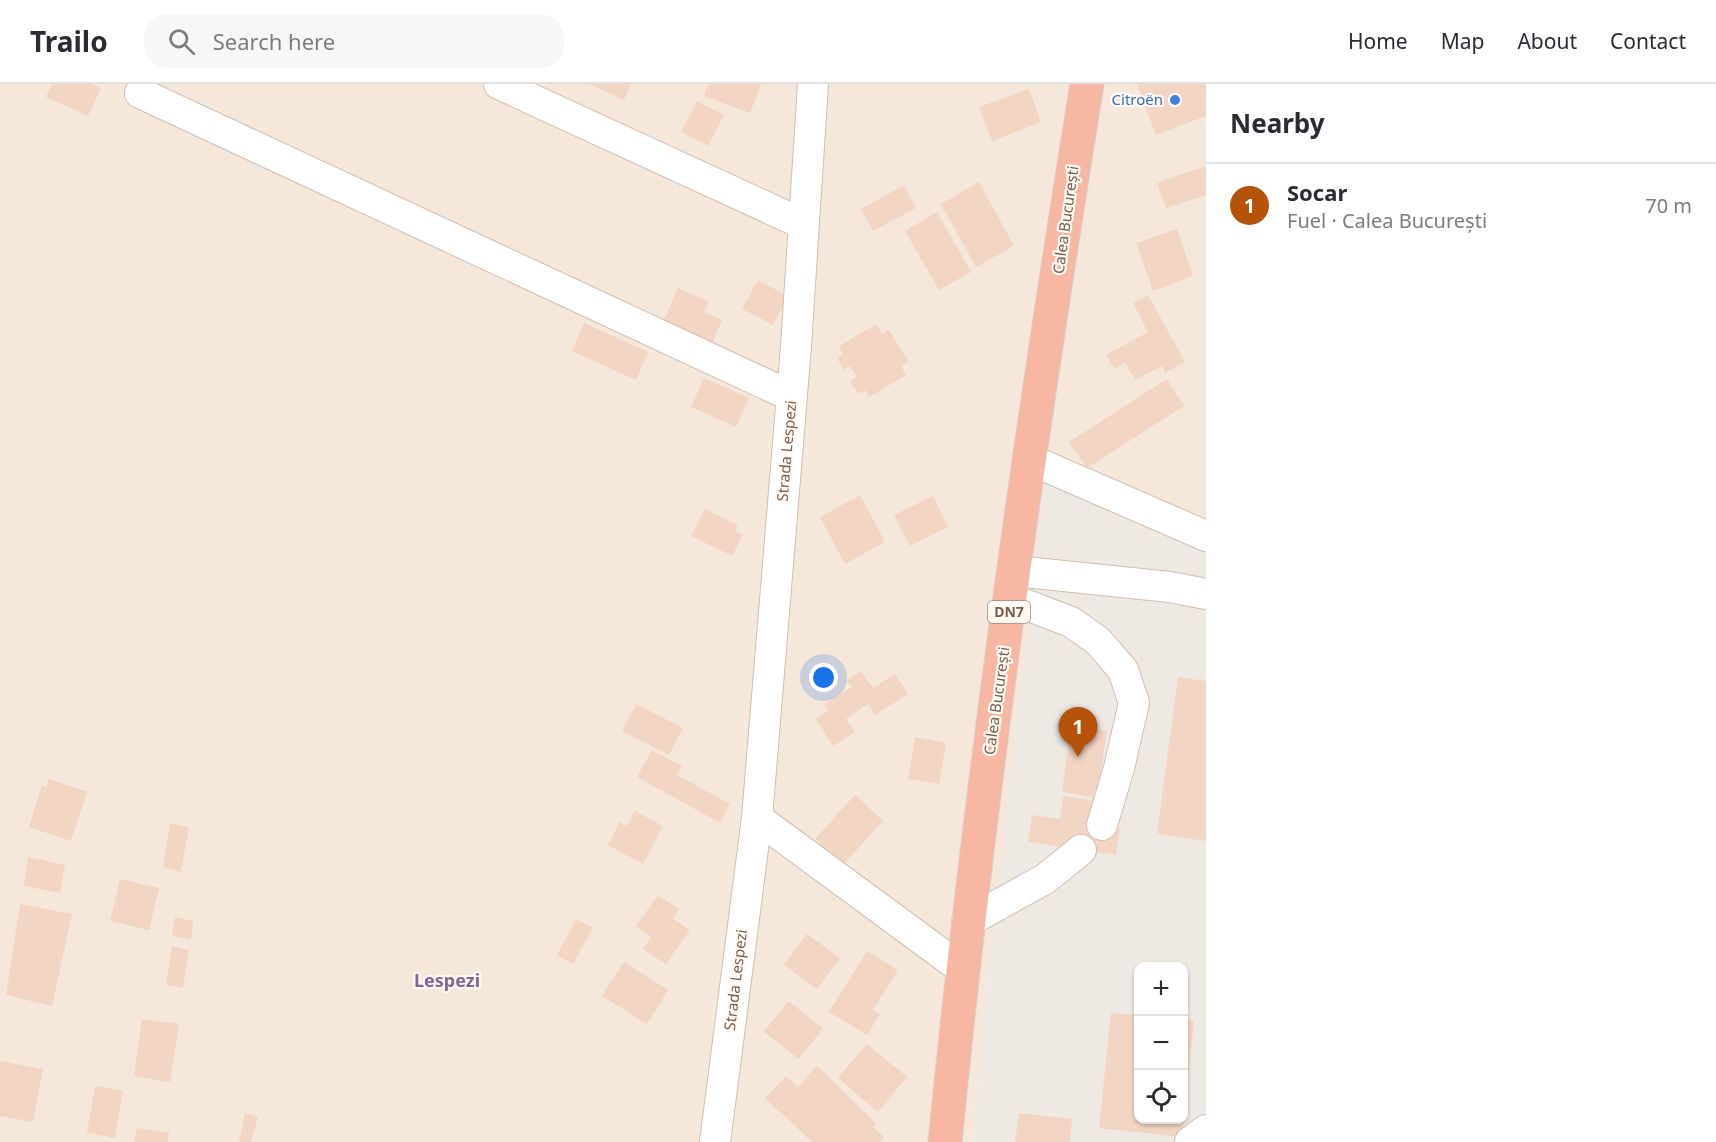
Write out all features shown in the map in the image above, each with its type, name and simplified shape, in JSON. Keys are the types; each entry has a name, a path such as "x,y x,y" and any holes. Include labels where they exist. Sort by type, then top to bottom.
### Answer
{"highway":[{"name":"Calea București","path":"945,1142 967,921 1013,585 1087,84"}],"street":[{"path":"499,84 803,224"},
{"name":"Strada Lespezi","path":"715,1142 757,818 813,84"},
{"path":"140,93 791,396"},
{"path":"1031,460 1206,536"},
{"path":"1013,585 1170,587 1206,594"},
{"path":"1013,585 1098,641 1123,670 1134,704 1119,768 1102,825"},
{"path":"757,818 962,969"},
{"path":"967,921 1045,879 1081,850"},
{"path":"1190,1142 1206,1130"}],"shaded area":[{"path":"0,84 1206,84 1206,546 987,979 973,1142 0,1142"},
{"path":"1046,480 1206,546 1206,1142 973,1142 987,979"}],"building":[{"path":"52,84 92,84 101,88 88,116 46,97"},
{"path":"589,84 631,84 624,100"},
{"path":"708,84 761,84 750,113 704,96"},
{"name":"Citroën","path":"1137,84 1206,84 1206,116 1156,135"},
{"path":"1029,89 1041,122 992,141 979,107"},
{"path":"697,101 724,115 708,146 681,132"},
{"path":"1206,166 1206,195 1166,208 1157,183"},
{"path":"979,182 1014,246 976,267 941,204"},
{"path":"904,185 916,208 873,231 861,209"},
{"path":"937,212 971,272 939,290 905,231"},
{"path":"1177,229 1193,276 1153,291 1136,243"},
{"path":"758,280 788,296 773,325 742,309"},
{"path":"678,288 709,302 704,312 722,320 713,342 664,320"},
{"path":"1148,295 1185,362 1165,373 1162,366 1135,380 1125,363 1114,369 1106,355 1148,332 1133,303"},
{"path":"584,323 648,352 636,380 572,351"},
{"path":"876,324 882,334 889,330 908,361 901,366 906,375 869,397 865,390 858,394 850,381 857,377 850,366 844,370 837,358 843,354 839,346"},
{"path":"704,378 749,398 736,427 691,407"},
{"path":"1167,379 1184,406 1087,468 1069,442"},
{"path":"860,495 885,542 845,564 820,517"},
{"path":"933,496 948,527 910,546 894,515"},
{"path":"705,509 738,525 735,531 743,535 732,556 691,536"},
{"path":"861,671 873,688 895,674 908,694 875,715 868,704 846,719 855,732 833,746 816,719 828,711 824,704 852,687 847,680"},
{"path":"1178,677 1206,681 1206,841 1157,834"},
{"path":"636,704 683,728 669,755 622,731"},
{"path":"1071,726 1107,731 1097,798 1062,792"},
{"path":"915,737 946,743 939,784 908,779"},
{"path":"652,750 682,766 677,775 730,804 720,823 637,777"},
{"path":"49,779 87,792 71,841 29,827 42,785 46,787"},
{"path":"855,795 883,821 843,865 815,839"},
{"path":"1063,796 1098,801 1094,824 1120,828 1116,855 1028,842 1032,815 1060,819"},
{"path":"635,811 663,826 643,864 608,845 620,822 627,826"},
{"path":"170,823 189,827 181,872 163,867"},
{"path":"28,857 65,865 60,893 24,886"},
{"path":"120,879 159,888 149,930 110,921"},
{"path":"658,895 679,909 673,919 690,930 666,964 643,949 651,937 636,926"},
{"path":"20,904 72,914 52,1006 6,995"},
{"path":"175,917 193,921 191,940 172,936"},
{"path":"576,919 593,928 573,964 557,955"},
{"path":"807,934 840,958 817,989 784,965"},
{"path":"172,946 189,950 183,988 166,985"},
{"path":"867,951 898,970 873,1010 880,1014 867,1035 829,1012"},
{"path":"624,962 668,990 647,1024 602,996"},
{"path":"788,1001 823,1028 799,1059 764,1032"},
{"path":"1111,1013 1134,1015 1134,1124 1184,1124 1182,1137 1099,1128"},
{"path":"142,1019 179,1024 170,1082 134,1076"},
{"path":"1188,1020 1194,1021 1188,1077"},
{"path":"867,1044 907,1077 878,1112 838,1078"},
{"path":"0,1061 43,1069 33,1122 0,1116"},
{"path":"817,1066 876,1123 873,1127 884,1137 880,1142 812,1142 765,1098 786,1076 798,1087"},
{"path":"95,1086 123,1091 115,1138 87,1133"},
{"path":"245,1113 258,1117 251,1142 239,1142"},
{"path":"1019,1113 1072,1119 1070,1142 1015,1142"},
{"path":"137,1128 169,1133 168,1142 134,1142"}],"place":[{"name":"Citroën","path":"1175,100"},
{"name":"Socar","path":"1078,757"}],"district":[{"name":"Lespezi","path":"447,981"}]}
